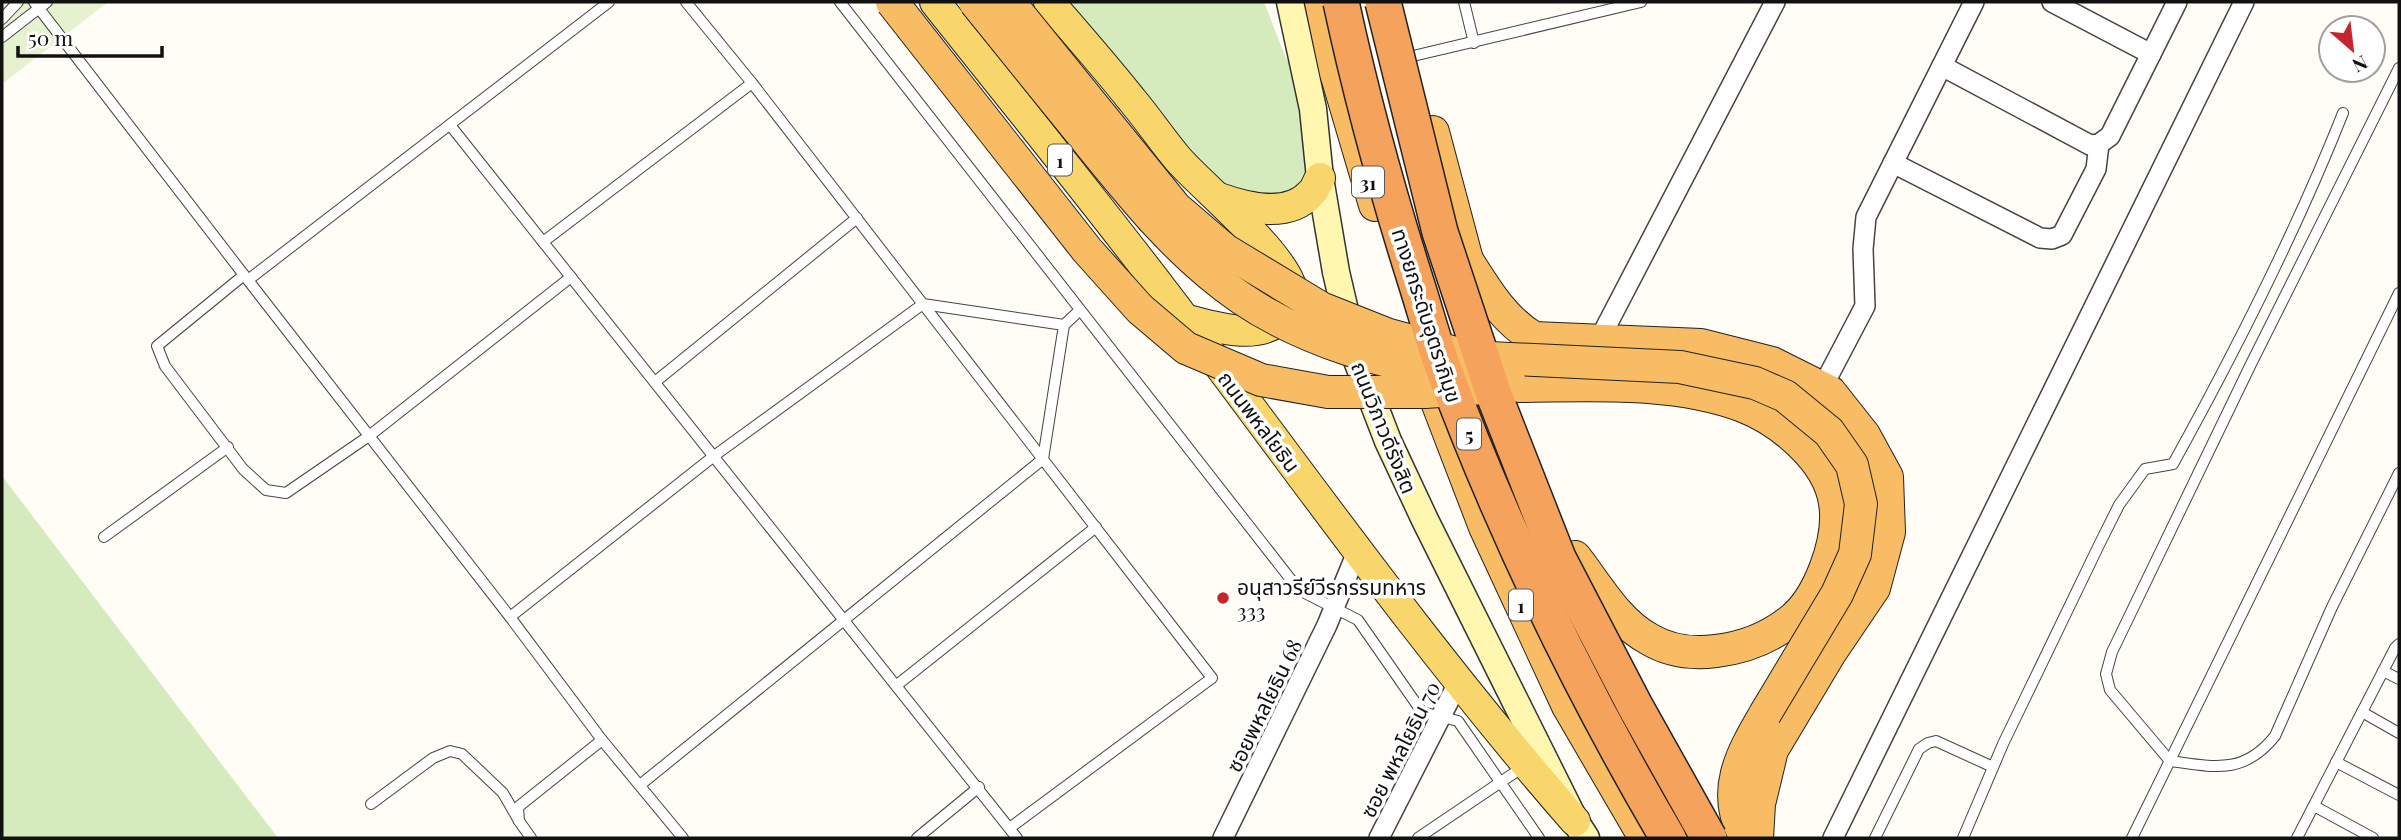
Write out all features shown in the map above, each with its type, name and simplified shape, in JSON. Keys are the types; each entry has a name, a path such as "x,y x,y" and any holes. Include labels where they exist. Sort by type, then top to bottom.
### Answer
{"highway":[{"path":"892,2 1087,250 1140,309 1186,348 1261,380 1328,392 1425,392 1512,386 1602,386 1686,392 1743,406 1776,422 1805,447 1826,478 1835,501 1836,528 1830,556 1806,604 1790,621 1755,642 1730,649 1700,653 1674,649 1650,640 1629,626 1575,557"},
{"path":"975,2 1150,218 1197,264 1243,299 1293,326 1367,355 1405,367 1512,386"},
{"path":"1009,2 1176,208 1225,250 1321,308 1389,335 1470,357 1680,368 1755,383 1786,396 1829,432 1852,464 1861,504 1855,554 1837,594 1743,752 1734,790 1735,810 1745,838"},
{"name":"31","path":"1321,2 1336,73 1422,361"},
{"name":"ทางยกระดับอุตราภิมุข","path":"1341,2 1360,90 1402,239 1441,362 1497,505 1550,621 1617,750 1668,838"},
{"name":"ทางยกระดับอุตราภิมุข","path":"1383,2 1440,232 1499,408 1558,558 1635,706 1709,838"},
{"path":"1401,2 1465,257 1501,373 1575,557 1623,661 1717,838"},
{"path":"1465,257 1501,311 1516,327 1534,338 1701,345 1772,363 1830,392 1864,435 1887,477 1889,532 1874,587 1830,653 1772,750 1759,804 1758,838"},
{"name":"1","path":"1422,361 1485,527 1529,622 1568,705 1645,838"}],"main road":[{"name":"ถนนพหลโยธิน","path":"935,2 1184,319 1357,552 1581,830"},
{"path":"1049,2 1178,159 1248,230 1286,274 1294,294 1292,308 1279,322 1265,329 1244,331 1184,319"},
{"name":"ถนนวิภาวดีรังสิต","path":"1290,2 1313,110 1320,178 1336,272 1356,358 1388,441 1471,615 1581,830"},
{"path":"1213,195 1256,209 1278,209 1297,203 1311,193 1320,178"}],"street":[{"path":"1598,341 1775,2"},
{"path":"1822,388 1865,306 1863,249 1866,217 1974,2"},
{"path":"2052,2 2151,54"},
{"path":"1942,66 2090,145 2099,144 2110,136 2177,2"},
{"path":"1833,838 2244,2"},
{"path":"1893,163 2040,238 2052,239 2062,235 2096,169 2099,144"},
{"name":"ซอยพหลโยธิน 68","path":"1223,838 1335,607 1357,552"},
{"name":"ซอย พหลโยธิน 70","path":"1379,838 1459,681"}],"lane":[{"path":"2,19 18,2"},
{"path":"571,277 369,436 286,493 266,490 243,469 165,366 156,346 609,2"},
{"path":"686,2 752,83 1212,678 1011,827"},
{"path":"840,2 1299,590 1358,620 1422,712 1458,721 1539,838"},
{"path":"1464,2 1474,43"},
{"path":"1413,57 1641,2"},
{"path":"2,37 40,4 246,278 510,617 602,740 683,838"},
{"path":"2399,68 2251,364 2112,652 2106,674 2110,690 2170,761 2219,768 2249,760 2264,750 2275,736 2332,607 2399,473"},
{"path":"543,242 752,83"},
{"path":"1963,838 1993,768 2119,505 2145,469 2173,464 2255,308 2343,113"},
{"path":"450,125 1011,827 1017,838"},
{"path":"655,382 857,218"},
{"path":"2132,838 2399,293"},
{"path":"510,617 714,456 923,304 1064,325"},
{"path":"640,785 1043,459 1064,325 1079,311"},
{"path":"104,537 228,447"},
{"path":"897,685 1096,527"},
{"path":"2297,838 2399,644"},
{"path":"2383,671 2399,679"},
{"path":"2362,712 2399,733"},
{"path":"519,821 518,807 602,740"},
{"path":"1875,838 1919,749 1928,743 1936,741 1993,768"},
{"path":"371,804 433,758 450,751 462,754 503,793 531,838"},
{"path":"2336,762 2399,795"},
{"path":"1418,838 1526,765"},
{"path":"917,838 979,787"},
{"path":"2314,806 2373,838"}],"green space":[{"path":"2,2 108,2 2,84"},
{"path":"1058,2 1264,2 1285,56 1313,109 1305,192 1256,209 1207,185"},
{"path":"2,476 278,838 2,838"}],"place":[{"name":"อนุสาวรีย์วีรกรรมทหาร 333","path":"1223,598"}]}
